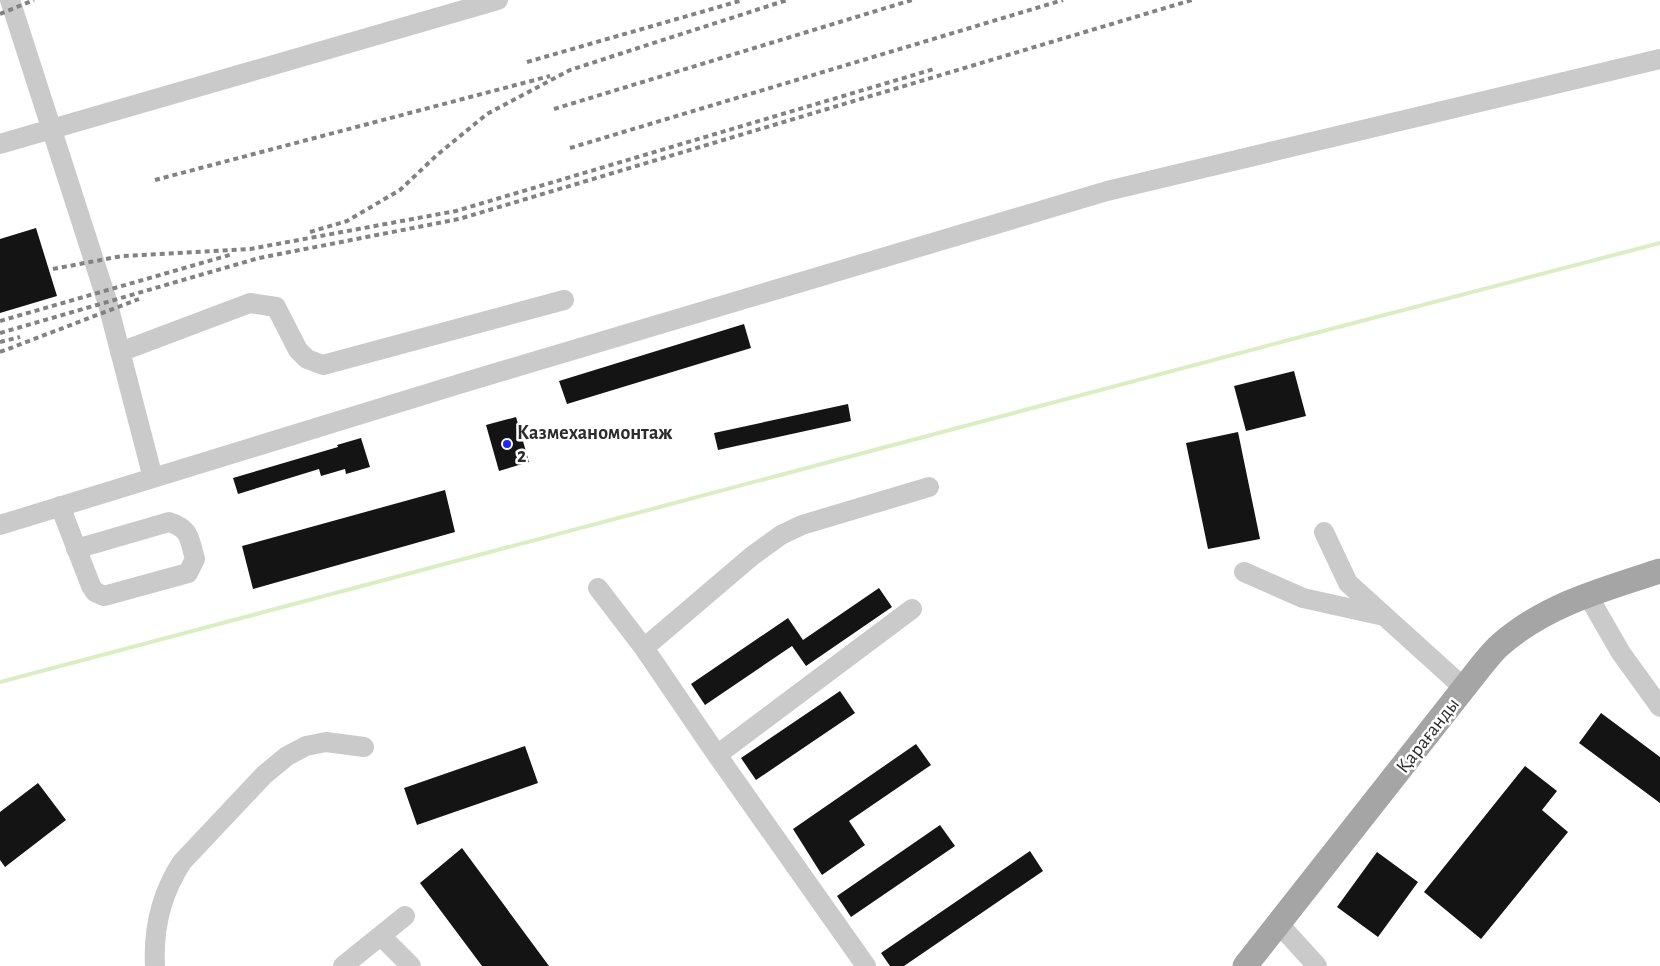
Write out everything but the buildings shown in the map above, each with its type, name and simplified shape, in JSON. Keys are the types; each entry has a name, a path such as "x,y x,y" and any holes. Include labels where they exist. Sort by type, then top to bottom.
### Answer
{"main road":[{"name":"Қарағанды","path":"1245,966 1482,665 1500,645 1528,624 1562,605 1587,594 1660,572"}],"street":[{"path":"10,0 107,301 153,478"},
{"path":"0,144 498,0"},
{"path":"0,525 488,376 1107,191 1660,59"},
{"path":"120,352 250,303 276,307 298,350 307,359 323,366 564,300"},
{"path":"644,648 752,556 802,524 929,487"},
{"path":"60,506 76,549 91,586 96,592 104,596 188,573 195,559 186,530 170,522 76,549"},
{"path":"1324,532 1348,583 1464,688"},
{"path":"1244,572 1303,598 1386,617"},
{"path":"598,588 644,648 866,966"},
{"path":"1587,594 1621,653 1660,707"},
{"path":"717,755 912,609"},
{"path":"155,966 154,944 159,910 172,878 182,862 264,775 287,756 306,746 326,742 364,747"},
{"path":"343,966 405,916"},
{"path":"1278,923 1317,966"},
{"path":"381,936 411,966"}],"waterway":[{"path":"0,682 1660,243"}],"railway":[{"path":"0,14 34,0"},
{"path":"527,62 743,0"},
{"path":"310,232 347,221 400,190 437,155 487,114 570,70 787,0"},
{"path":"554,109 912,0"},
{"path":"570,148 1063,0"},
{"path":"0,333 259,258 459,219 1192,0"},
{"path":"53,269 122,256 250,249 456,211 934,69"},
{"path":"155,180 550,76"},
{"path":"0,321 233,254"},
{"path":"0,352 139,299"},
{"path":"0,342 20,337"}],"place":[{"name":"Казмеханомонтаж 2","path":"507,444"}]}
